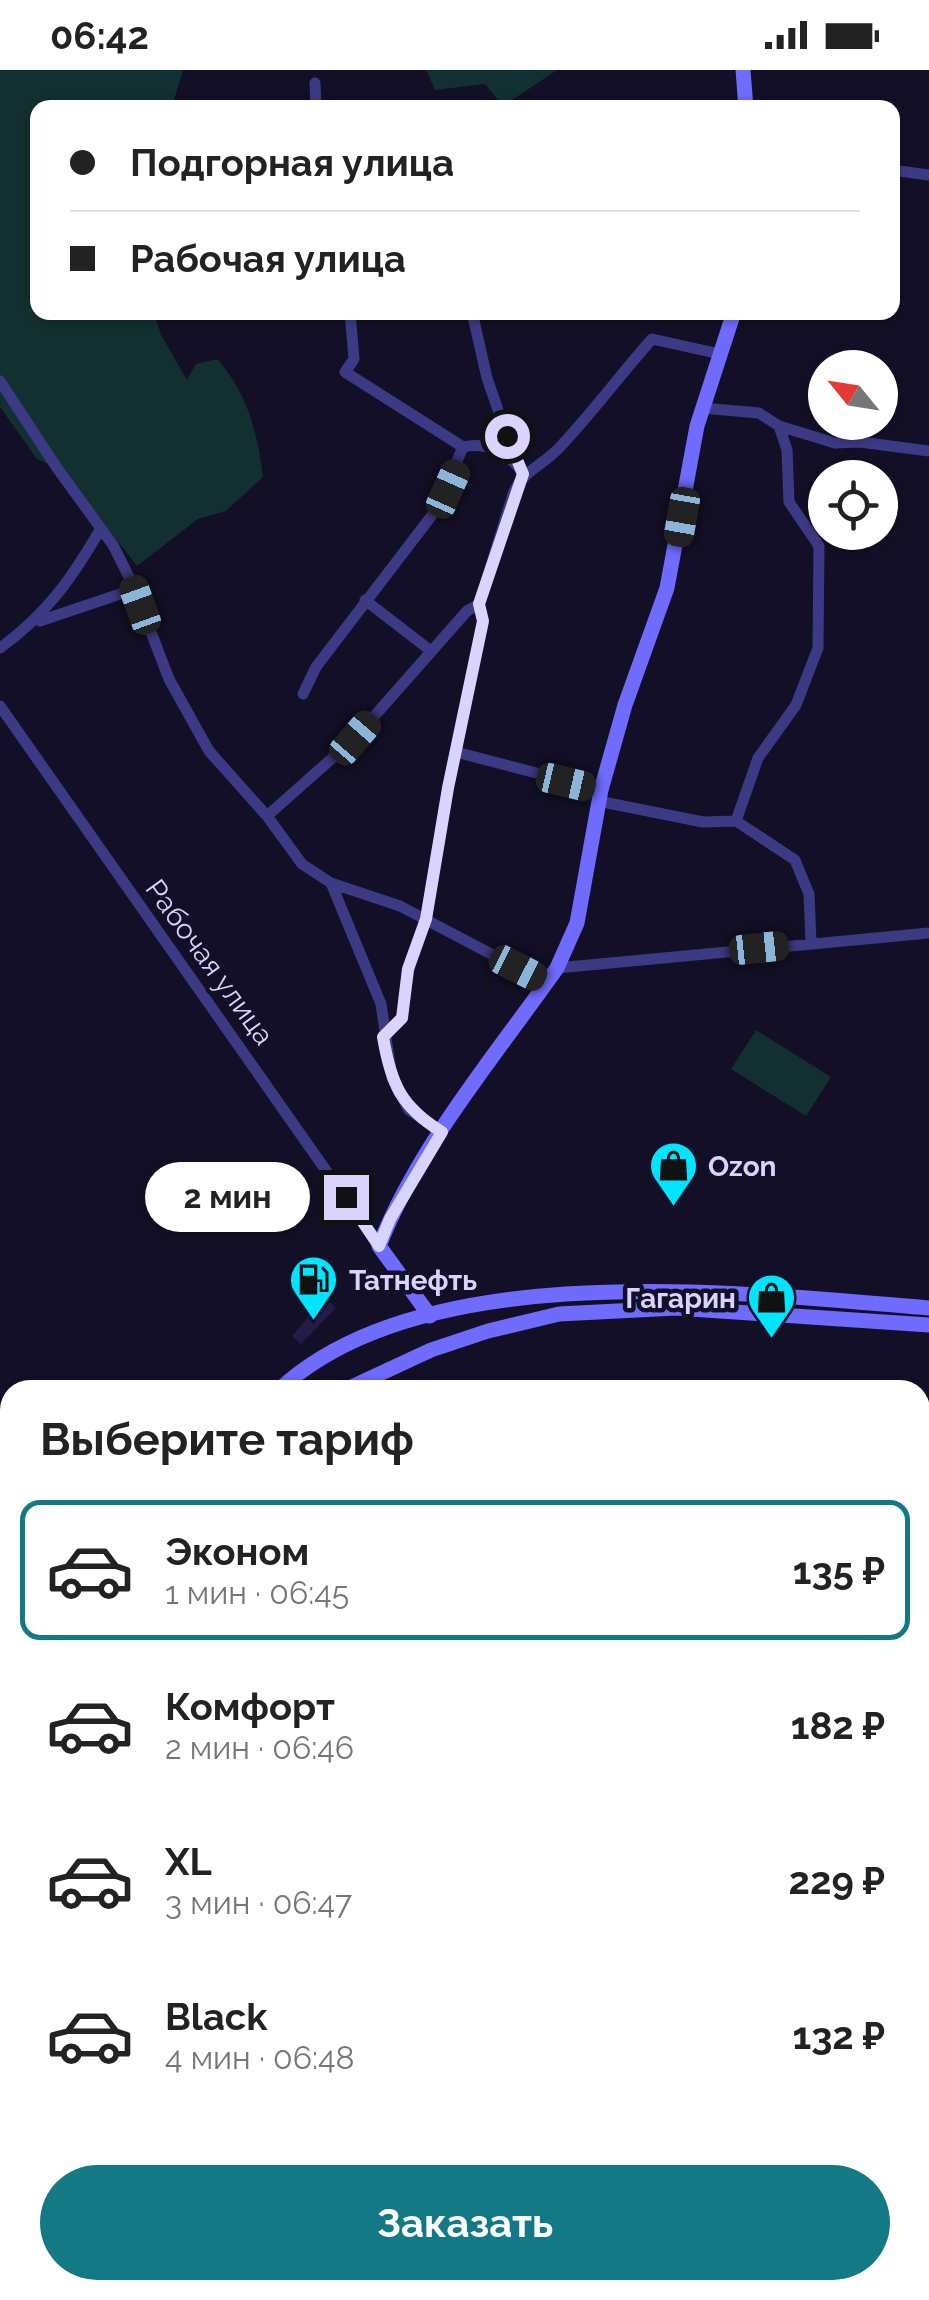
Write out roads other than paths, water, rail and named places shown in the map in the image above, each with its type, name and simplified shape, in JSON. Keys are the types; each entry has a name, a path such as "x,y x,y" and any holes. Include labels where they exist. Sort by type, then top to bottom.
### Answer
{"main road":[{"path":"743,70 745,100"},
{"path":"430,1316 379,1246 390,1219 442,1132 546,983 572,938 584,898 600,796 624,705 667,588 702,408 731,320"},
{"path":"292,1380 326,1353 369,1332 509,1300 638,1291 766,1295 929,1308"},
{"path":"366,1380 430,1350 488,1330 558,1314 676,1308 929,1325"}],"street":[{"path":"316,83 316,100"},
{"path":"900,171 929,175"},
{"path":"351,320 354,359 345,372 463,446 484,446 520,470"},
{"path":"267,816 355,738 431,651 479,604 520,470 488,378 474,320"},
{"path":"520,470 546,461 601,403 652,339 720,354"},
{"path":"0,381 101,528 133,585 169,679 208,751 267,816 302,864 331,883 426,919 546,983"},
{"path":"702,408 759,413 779,426 835,443 860,442 929,451"},
{"path":"736,822 758,758 796,706 818,648 819,546 789,502 787,450 779,426"},
{"path":"303,694 316,667 436,510 463,446"},
{"path":"0,648 35,622 59,596 101,528"},
{"path":"35,622 120,594 133,585"},
{"path":"365,600 431,651"},
{"path":"383,1037 402,1018 408,969 426,919 483,621 479,604"},
{"name":"Рабочая улица","path":"0,706 379,1246"},
{"path":"456,752 600,796 703,822 736,822 795,860 809,894 811,942"},
{"path":"331,883 380,1004 392,1078 409,1110 442,1132"},
{"path":"556,968 929,933"}],"place":[{"name":"Ozon","path":"673,1208"},
{"name":"Татнефть","path":"314,1322"},
{"name":"Гагарин","path":"771,1340"}]}
